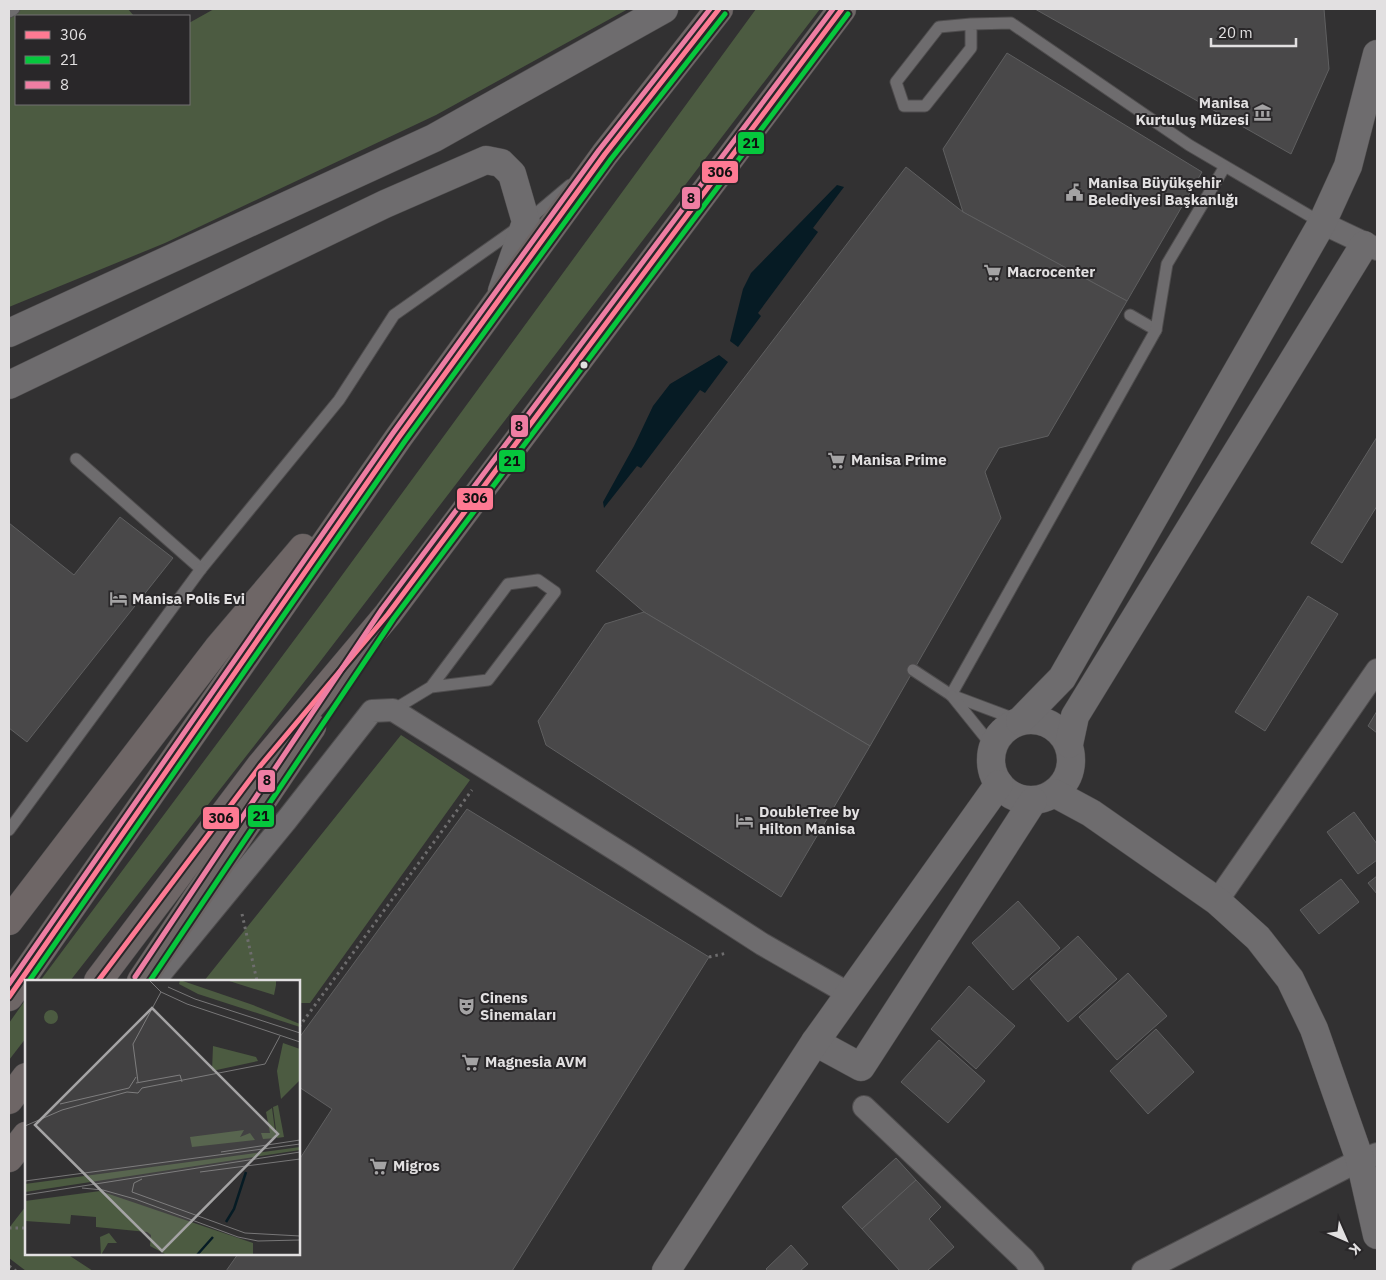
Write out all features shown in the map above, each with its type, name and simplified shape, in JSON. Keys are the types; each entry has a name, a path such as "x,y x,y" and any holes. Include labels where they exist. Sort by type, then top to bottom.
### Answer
{"highway":[{"path":"9,997 399,437 498,304 605,154 719,9"},
{"path":"142,980 388,614 842,9"},
{"path":"9,921 218,648 399,437"},
{"path":"99,980 261,765 388,614"},
{"path":"9,1100 25,1078"},
{"path":"9,1158 25,1137"}],"street":[{"path":"9,333 434,138 664,9"},
{"path":"1377,54 1348,166 1322,223 1062,678 1020,721 1008,727 999,736 993,747 992,767 999,784 1008,794 1020,799 1044,797 1091,813 1217,901 1258,938 1290,979 1314,1029 1368,1157 1377,1234"},
{"path":"9,385 385,204 486,160 502,164 512,174 526,222 498,304"},
{"path":"815,1042 861,1067 1044,797 1068,777 1075,716 1371,247 1322,223"},
{"path":"1217,901 1377,670"},
{"path":"155,980 286,822 372,710 393,710 762,944 850,995"},
{"path":"1020,721 1032,720 1054,726 1070,755 1091,813"},
{"path":"666,1271 815,1042 999,784"},
{"path":"864,1107 1024,1259 1033,1271"},
{"path":"1143,1271 1368,1157"}],"lane":[{"path":"9,12 14,9"},
{"path":"971,24 971,48 925,106 904,106 896,82 939,28 971,24 1011,23 1224,168 1322,223"},
{"path":"9,830 201,569 339,400 394,315 526,222 605,154"},
{"path":"951,695 1156,330 1167,264 1224,168"},
{"path":"1130,315 1156,330"},
{"path":"76,459 201,569"},
{"path":"393,710 431,687 508,584 538,580 555,592 488,680 431,687"},
{"path":"913,670 951,695 1020,721"},
{"path":"951,695 993,747"}],"path":[{"path":"300,1026 487,769"},
{"path":"241,909 257,980"},
{"path":"9,1228 25,1228"},
{"path":"9,1266 16,1271"}],"green space":[{"path":"9,9 128,9 133,15 15,15 15,105 190,105 190,22 214,9 628,9 436,115 165,243 9,307"},
{"path":"756,9 820,9 319,663 71,980 41,980 321,604"},
{"path":"401,735 470,780 310,1003 300,1003 300,980 205,980"},
{"path":"25,1000 25,1039 9,1060 9,1023"},
{"path":"25,1207 25,1255 69,1255 93,1271 26,1271 9,1258 9,1228"}],"water":[{"path":"837,185 844,187 813,228 818,232 758,313 761,316 738,347 730,341 743,289 751,273"},
{"path":"719,355 728,362 705,393 700,390 641,468 637,466 604,508 603,502 634,446 653,406 670,384"}],"building":[{"name":"Manisa Kurtuluş Müzesi","path":"1035,9 1324,9 1329,69 1291,154"},
{"name":"Manisa Büyükşehir Belediyesi Başkanlığı","path":"1007,53 1202,172 1127,301 963,212 943,149"},
{"name":"Manisa Prime","path":"906,167 963,212 1127,301 1048,436 999,448 985,472 1001,518 870,746 644,612 596,571"},
{"path":"1377,437 1377,506 1342,563 1311,543"},
{"path":"120,517 173,558 27,742 9,728 9,523 74,575"},
{"path":"1308,596 1338,614 1265,731 1235,712"},
{"name":"DoubleTree by Hilton Manisa","path":"644,612 870,746 781,897 546,745 538,721 605,624"},
{"path":"1377,711 1377,733 1368,726"},
{"name":"Magnesia AVM","path":"467,809 709,957 512,1271 226,1271 237,1255 300,1255 300,1158 332,1109 300,1088 300,1037"},
{"path":"1354,812 1377,844 1377,860 1358,874 1327,832"},
{"path":"1377,876 1377,894 1368,883"},
{"path":"1341,879 1359,902 1319,934 1300,910"},
{"path":"1018,901 1060,948 1013,990 972,943"},
{"path":"1078,936 1117,979 1068,1022 1030,979"},
{"path":"1128,973 1167,1016 1117,1060 1079,1017"},
{"path":"969,986 1015,1026 976,1069 931,1029"},
{"path":"1156,1029 1194,1072 1148,1114 1110,1071"},
{"path":"939,1040 985,1081 948,1123 901,1082"},
{"path":"896,1158 916,1180 862,1229 842,1207"},
{"path":"916,1180 941,1207 929,1219 954,1247 927,1271 900,1271 862,1229"},
{"path":"791,1245 808,1264 800,1271 768,1271 766,1269"}],"transit line":[{"name":"8","path":"9,984 393,433 599,150 710,9"},
{"name":"306","path":"9,997 399,437 605,154 719,9"},
{"name":"8","path":"135,977 382,609 833,9"},
{"name":"306","path":"99,980 261,765 388,614 842,9"},
{"name":"21","path":"30,980 405,441 611,159 725,14"},
{"name":"21","path":"151,980 394,618 848,14"}],"place":[{"name":"Manisa Kurtuluş Müzesi","path":"1263,112"},
{"name":"Manisa Büyükşehir Belediyesi Başkanlığı","path":"1074,192"},
{"name":"Macrocenter","path":"993,272"},
{"name":"Manisa Prime","path":"837,460"},
{"name":"Manisa Polis Evi","path":"118,599"},
{"name":"DoubleTree by Hilton Manisa","path":"745,821"},
{"name":"Cinens Sinemaları","path":"466,1007"},
{"name":"Magnesia AVM","path":"471,1062"},
{"name":"Migros","path":"379,1166"}]}
